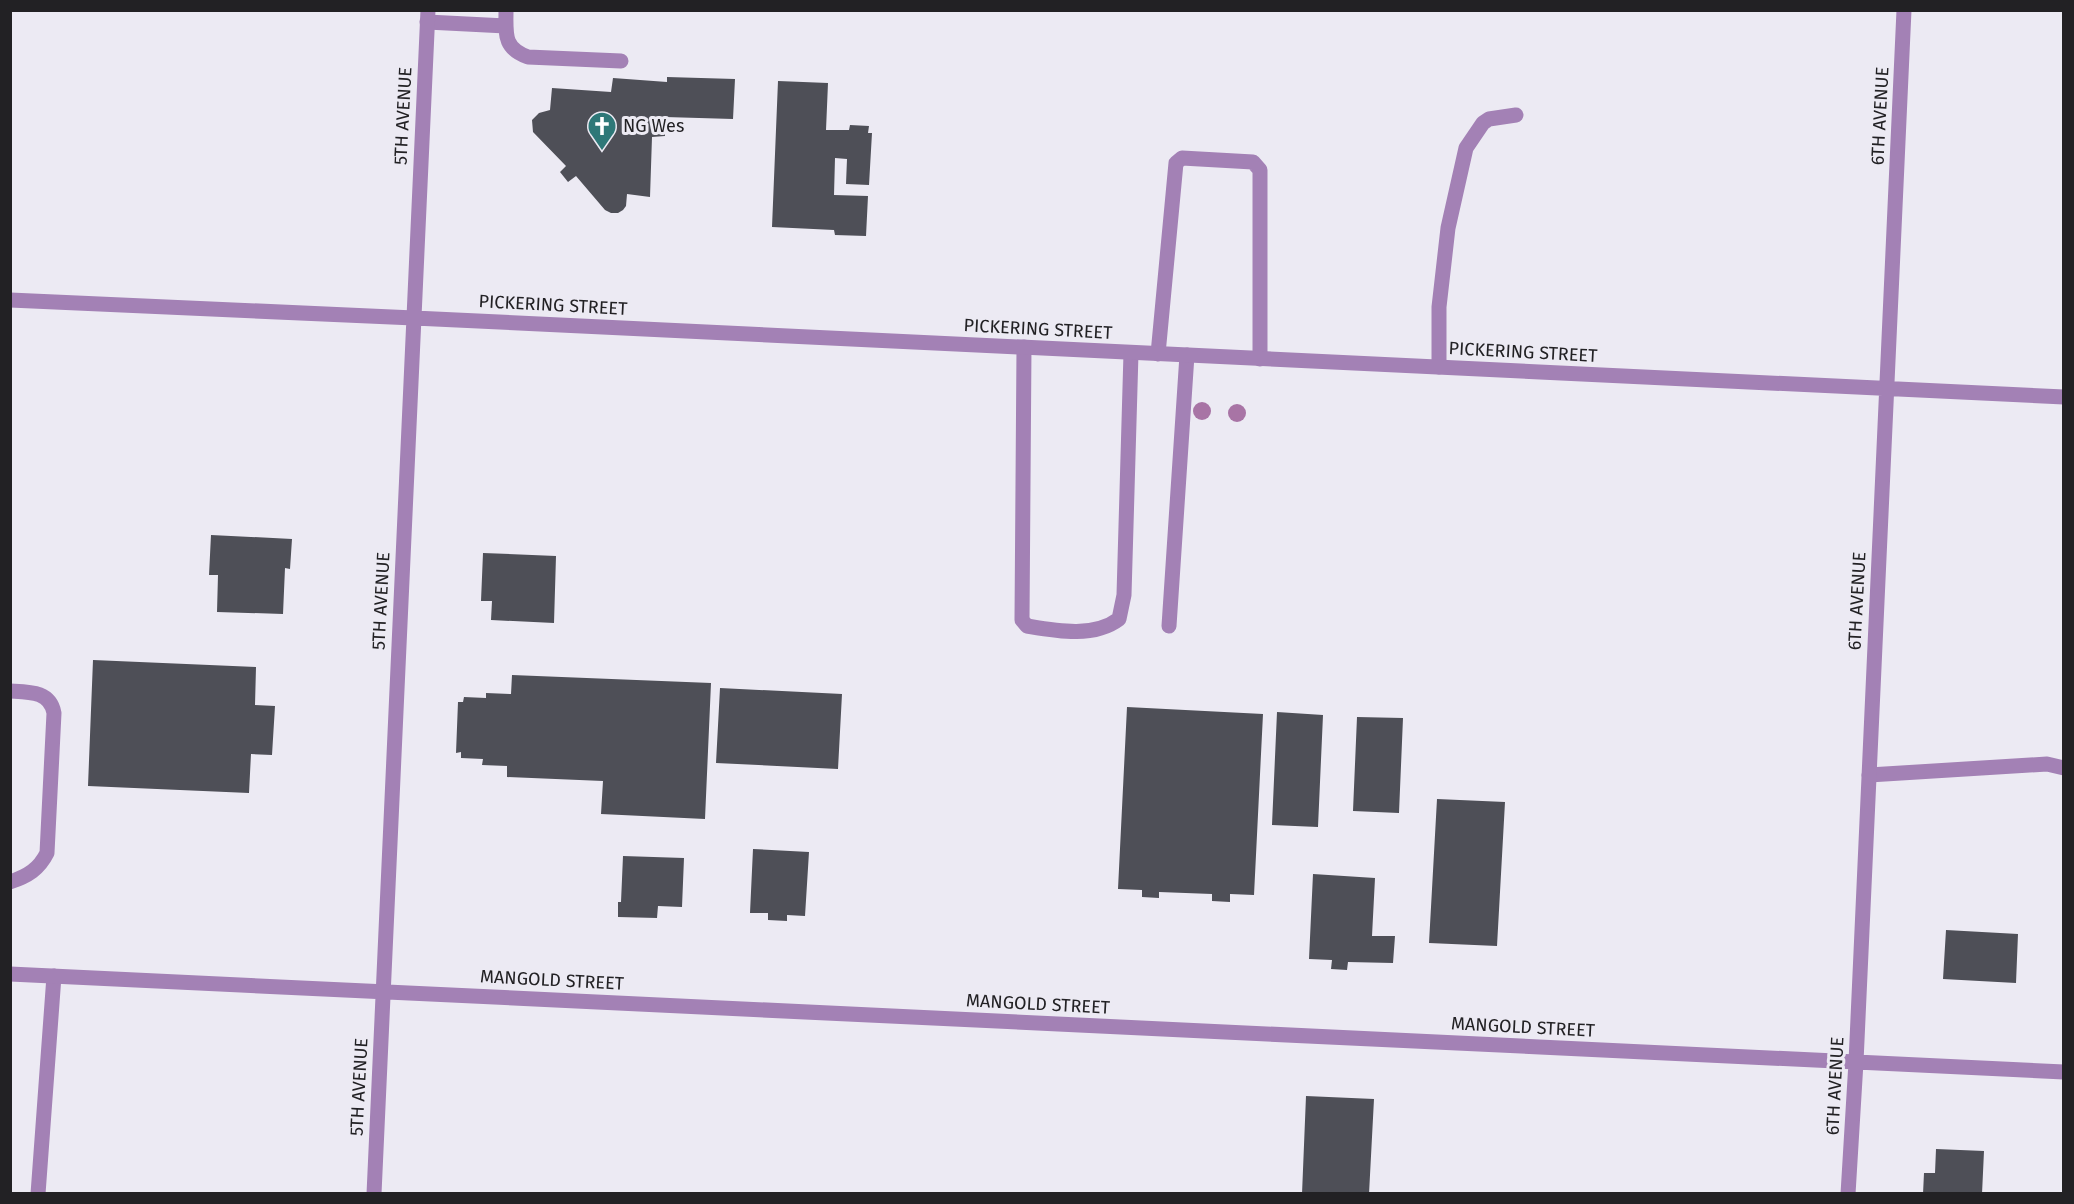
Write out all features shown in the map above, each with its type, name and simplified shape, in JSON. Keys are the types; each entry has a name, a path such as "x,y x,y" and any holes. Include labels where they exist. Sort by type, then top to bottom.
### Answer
{"street":[{"path":"506,10 506,26 510,45 517,53 528,57 621,61"},
{"name":"6TH AVENUE","path":"1848,1194 1904,10"},
{"path":"428,16 506,26"},
{"name":"5TH AVENUE","path":"374,1194 428,16"},
{"path":"1439,367 1439,307 1448,228 1466,148 1483,123 1489,119 1516,115"},
{"path":"1158,354 1176,163 1182,158 1253,162 1260,170 1260,359"},
{"name":"PICKERING STREET","path":"10,300 2064,397"},
{"path":"1024,347 1022,620 1027,626 1049,630 1087,631 1109,626 1119,619 1124,594 1131,353"},
{"path":"1169,626 1186,356"},
{"path":"10,691 40,694 53,706 54,713 47,853 38,868 25,877 11,882"},
{"path":"1869,775 2047,764 2064,768"},
{"name":"MANGOLD STREET","path":"10,974 2064,1072"},
{"path":"38,1194 54,976"}],"building":[{"name":"NG Wes","path":"667,77 735,79 733,119 665,117 665,136 652,137 650,197 627,194 626,206 623,210 611,213 605,210 576,176 568,182 560,172 566,166 533,132 532,120 539,113 550,110 552,88 611,92 613,78 667,82"},
{"path":"778,81 828,83 826,130 849,130 850,125 869,126 868,133 872,133 869,185 846,184 847,159 835,158 834,195 868,196 866,236 835,235 834,230 772,227"},
{"path":"211,535 292,539 290,569 285,568 283,614 217,612 218,575 209,575"},
{"path":"483,553 556,556 554,623 491,620 492,601 481,601"},
{"path":"93,660 256,667 255,705 275,706 272,755 251,754 249,793 88,786"},
{"path":"512,675 711,683 705,819 601,814 603,781 507,777 507,766 482,765 483,759 461,758 461,752 456,753 458,702 463,702 464,697 486,698 486,693 511,694"},
{"path":"720,688 842,694 838,769 716,763"},
{"path":"1127,707 1263,714 1254,895 1230,894 1230,902 1212,901 1212,894 1159,892 1159,898 1142,897 1142,890 1118,889"},
{"path":"1277,712 1323,715 1318,827 1272,825"},
{"path":"1357,717 1403,718 1399,813 1353,811"},
{"path":"1437,799 1505,802 1497,946 1429,943"},
{"path":"753,849 809,852 805,916 787,915 787,921 768,920 768,913 750,913"},
{"path":"623,856 684,858 682,907 658,906 657,918 618,917"},
{"path":"1313,874 1375,878 1372,936 1395,936 1393,963 1348,962 1347,970 1331,969 1332,960 1309,959"},
{"path":"1946,930 2018,934 2016,983 1943,979"},
{"path":"1306,1096 1374,1099 1369,1194 1302,1194"},
{"path":"1936,1149 1984,1151 1982,1194 1923,1194 1924,1173 1935,1173"}],"place":[{"name":"NG Wes","path":"602,152"}]}
